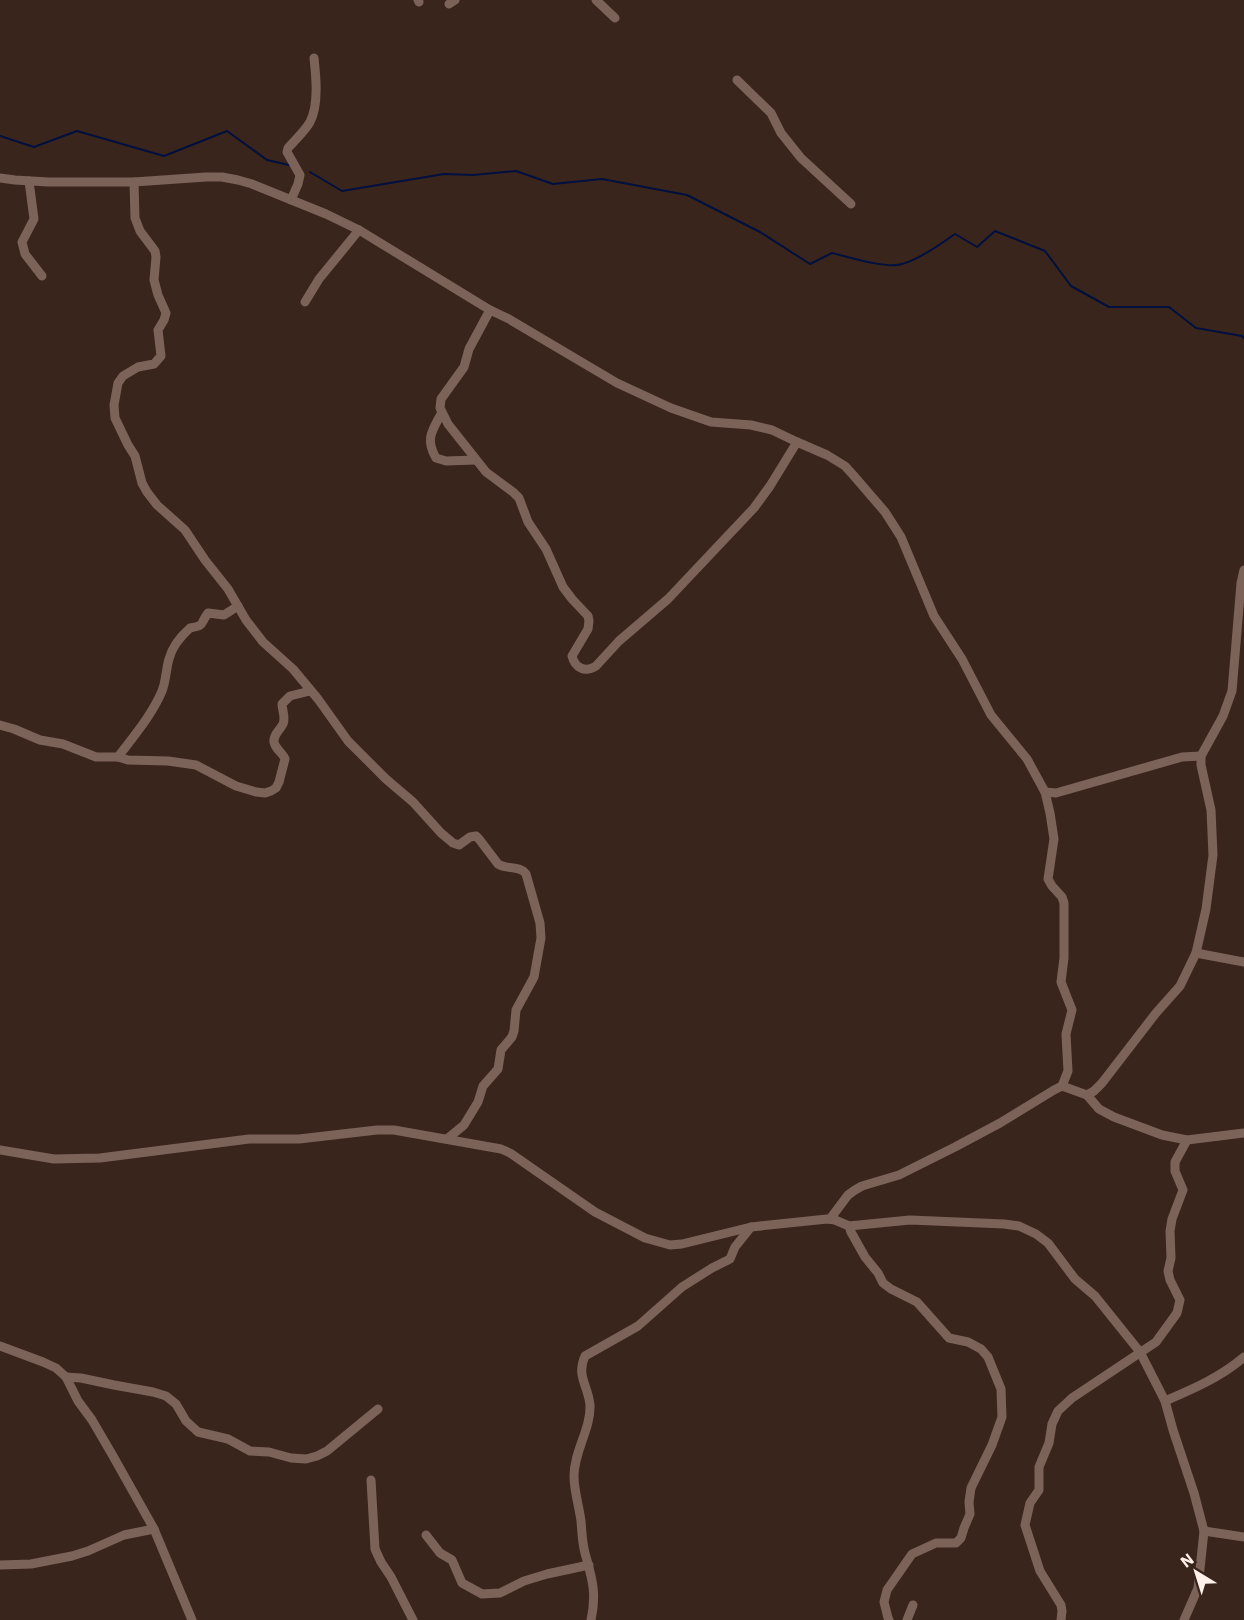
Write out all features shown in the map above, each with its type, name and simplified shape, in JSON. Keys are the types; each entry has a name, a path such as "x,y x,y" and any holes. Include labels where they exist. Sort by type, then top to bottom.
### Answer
{"street":[{"path":"596,0 615,18"},
{"path":"291,200 300,175 287,152 306,128 312,116 316,89 314,58"},
{"path":"736,80 771,113 781,133 801,158 851,204"},
{"path":"0,178 29,181 134,182 222,177 252,184 359,230 490,310 617,383 671,408 711,422 751,425 772,430 827,455 845,466 885,512 901,537 934,616 962,659 991,715 1027,759 1045,792 1054,839 1048,879 1064,903 1064,958 1061,986 1072,1007 1066,1034 1068,1071 1062,1086"},
{"path":"29,181 34,219 22,242 25,254 42,276"},
{"path":"134,182 135,218 140,231 155,251 154,280 166,316 158,330 161,356 159,360 123,375 115,395 115,418 135,456 142,483 152,499 185,530 263,642 290,666 318,699 348,741 413,802 449,840 459,845 470,837 476,836 502,866 521,869 526,874 540,923 541,938 534,977 516,1010 514,1031 501,1050 498,1069 483,1086 478,1102 465,1125 447,1139"},
{"path":"305,302 319,279 359,230"},
{"path":"490,310 469,349 464,367 439,403 441,414 491,477 506,486 519,498 528,522 546,549 563,587 588,616 588,629 573,656 578,668 585,670 596,666 619,641 668,599 754,508 796,442"},
{"path":"441,414 430,437 430,446 436,458 446,461 476,460"},
{"path":"1087,1095 1094,1092 1102,1083 1180,986 1196,953 1206,909 1213,855 1211,810 1201,756 1223,716 1232,691 1244,570"},
{"path":"118,758 157,700 162,689 169,657 179,640 190,628 202,624 208,613 224,615 238,606"},
{"path":"0,725 22,731 40,740 63,744 96,757 196,765 247,790 265,793 276,788 285,759 274,742 284,722 282,704 290,696 310,691"},
{"path":"1045,792 1056,793 1182,757 1201,756"},
{"path":"1196,953 1244,962"},
{"path":"830,1219 855,1190 899,1175 955,1148 1062,1086 1087,1095 1099,1109 1114,1117 1162,1135 1187,1140 1244,1133"},
{"path":"0,1150 54,1159 100,1158 249,1139 299,1139 382,1129 501,1149 595,1212 645,1238 670,1245 751,1227 830,1219 849,1226 910,1220 1018,1226 1036,1234 1048,1243 1075,1279 1095,1296 1140,1352 1165,1401 1204,1531 1198,1588 1184,1620"},
{"path":"1061,1620 1061,1605 1040,1571 1025,1525 1030,1503 1039,1490 1040,1467 1050,1443 1058,1411 1072,1398 1159,1339 1179,1307 1180,1300 1168,1271 1171,1258 1172,1220 1183,1190 1174,1171 1175,1162 1187,1140"},
{"path":"849,1226 865,1257 883,1283 917,1302 949,1338 957,1338 975,1345 985,1353 1001,1389 1002,1417 992,1445 971,1488 970,1514 961,1538 956,1543 936,1543 912,1554 887,1590 884,1602 889,1620"},
{"path":"591,1620 594,1590 584,1550 574,1477 590,1406 581,1365 585,1356 638,1326 682,1287 730,1259 735,1247 751,1227"},
{"path":"0,1346 52,1366 66,1377 154,1529 192,1620"},
{"path":"1165,1401 1215,1378 1244,1357"},
{"path":"66,1377 81,1378 166,1396 176,1404 186,1421 198,1432 228,1439 250,1451 269,1452 291,1458 306,1459 327,1451 378,1409"},
{"path":"371,1480 375,1549 413,1620"},
{"path":"0,1565 31,1564 72,1556 124,1535 154,1529"},
{"path":"1204,1531 1244,1537"},
{"path":"426,1535 440,1553 452,1560 462,1583 482,1594 500,1593 524,1581 588,1565"},
{"path":"907,1620 913,1605"}],"waterway":[{"path":"0,136 34,147 77,131 164,156 227,131 267,160 289,165"},
{"path":"310,172 342,191 444,174 473,175 516,171 553,184 602,179 687,195 760,232 810,264 832,253 877,264 902,264 922,255 955,234 977,247 995,231 1045,251 1071,286 1109,307 1169,307 1196,328 1244,338"}]}
